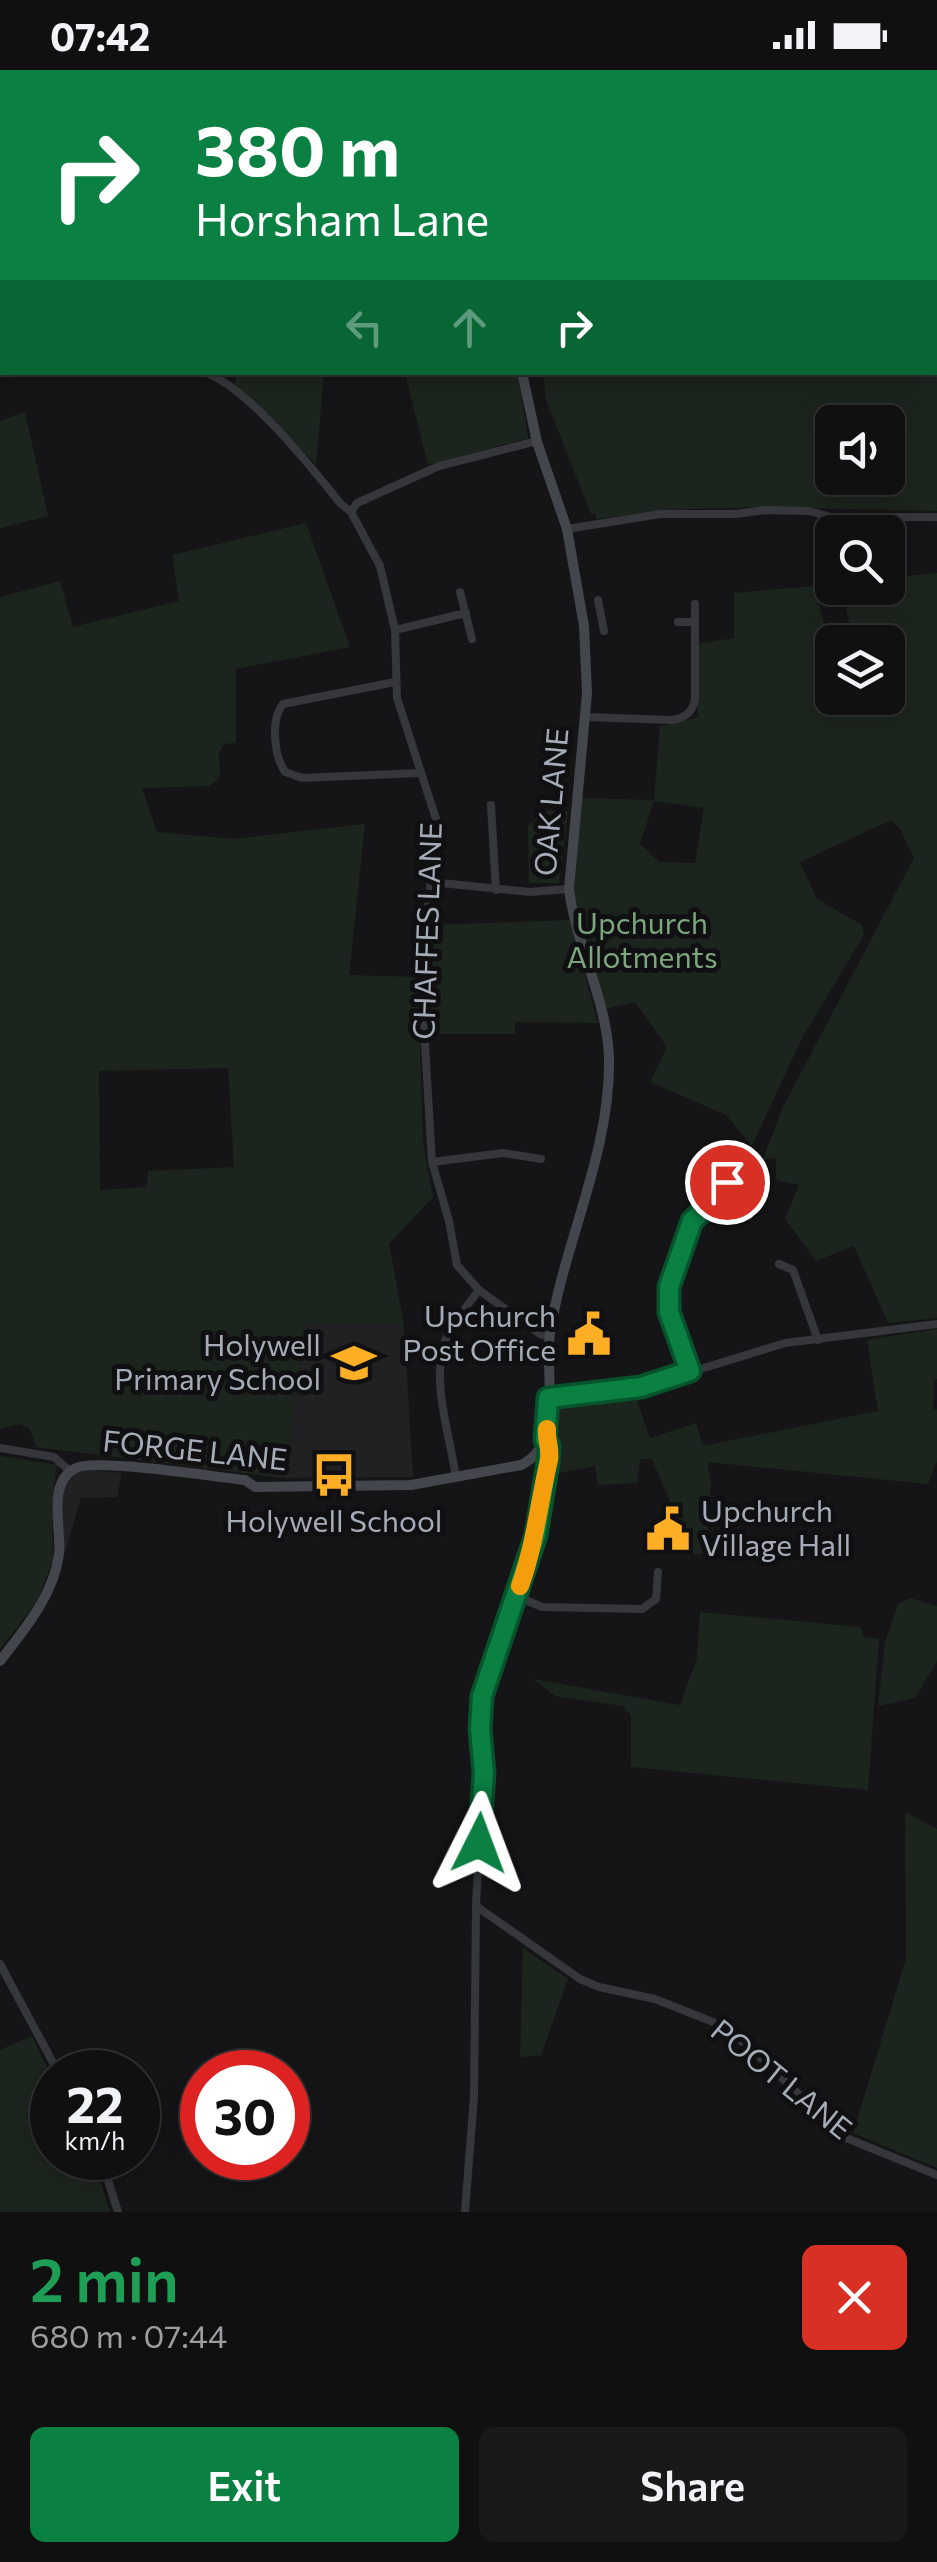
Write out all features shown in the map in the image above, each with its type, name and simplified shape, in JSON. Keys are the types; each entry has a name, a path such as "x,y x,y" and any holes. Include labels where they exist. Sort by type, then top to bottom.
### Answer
{"street":[{"name":"CHAFFES LANE","path":"212,375 284,436 351,512 380,566 396,630 395,682 419,773 437,822 421,976 432,1162 458,1265 479,1290 549,1336"},
{"name":"OAK LANE","path":"523,375 537,441 567,529 584,620 587,668 568,889 595,984 609,1070 606,1105 561,1273 549,1336 545,1440 536,1457 525,1464"},
{"path":"351,512 357,503 439,466 537,441"},
{"path":"567,529 660,514 765,510 809,511 831,517 937,516"},
{"path":"460,592 472,639"},
{"path":"598,600 604,631"},
{"path":"584,717 673,720 688,714 696,698 695,604"},
{"path":"396,630 466,613"},
{"path":"584,620 601,616"},
{"path":"678,622 694,622"},
{"path":"395,682 284,704 275,717 278,760 285,772 302,778 419,773"},
{"path":"491,805 496,890"},
{"path":"431,882 496,890 568,889"},
{"path":"432,1162 503,1153 536,1158 535,1146"},
{"path":"690,1371 671,1320 668,1294 692,1221 728,1186 713,1170"},
{"path":"779,1264 794,1270 818,1340"},
{"path":"456,1478 440,1362 449,1332 479,1290"},
{"path":"548,1398 641,1387 766,1347 937,1324"},
{"path":"465,2212 474,2096 476,1906 484,1773 482,1696 537,1531 549,1448 545,1440"},
{"path":"0,1448 57,1457 70,1471"},
{"path":"536,1457 545,1468"},
{"name":"FORGE LANE","path":"0,1661 41,1604 56,1570 59,1493 70,1471 83,1466 244,1480 255,1487 363,1487 456,1478 525,1464"},
{"path":"516,1596 542,1608 642,1609 656,1599 658,1572"},
{"name":"POOT LANE","path":"476,1906 580,1979 655,1999 713,2022 747,2045 844,2137 937,2175"},
{"path":"0,1964 46,2050"},
{"path":"108,2180 118,2212"}],"shaded area":[{"name":"Holywell Primary School","path":"307,1325 404,1325 413,1477 284,1478"},
{"path":"77,1472 122,1473 117,1497 81,1498 64,1555 65,1484"}],"green space":[{"path":"236,375 324,375 316,464 235,386"},
{"path":"406,375 518,375 528,438 428,465"},
{"path":"543,375 937,375 937,511 761,507 662,510 596,519 596,514 591,514 546,400"},
{"path":"25,412 48,516 0,528 0,421"},
{"path":"306,523 350,647 236,669 236,743 224,744 219,752 220,777 209,786 142,788 157,832 233,839 365,824 349,975 418,977 423,1143 433,1197 389,1244 404,1325 307,1325 284,1478 36,1447 30,1429 20,1424 0,1429 0,597 60,581 73,627 179,601 172,555","holes":["228,1068 234,1167 148,1171 147,1187 100,1190 99,1071"]},
{"name":"Upchurch Allotments","path":"937,573 937,1318 888,1323 854,1246 816,1261 785,1219 799,1185 776,1180 776,1158 763,1159 783,1107 914,858 900,829 891,820 800,862 817,899 862,925 864,935 801,1040 752,1146 726,1115 650,1082 667,1047 635,1002 604,1009 574,903 579,798 654,800 660,726 698,717 697,644 734,638 734,593 814,586 815,605 819,605 825,625 815,625 815,715 905,715 905,625 850,625 845,605 905,605 905,576","holes":["654,801 704,808 695,863 659,862 640,844"]},
{"path":"547,811 568,811 559,883 529,883 528,826"},
{"path":"570,920 598,1023 515,1022 515,1034 428,1034 430,925"},
{"path":"937,1329 933,1409 937,1410 937,1461 928,1484 707,1462 711,1484 705,1554 692,1554 652,1459 640,1459 637,1483 598,1485 595,1466 554,1474 554,1411 565,1402 635,1395 650,1438 696,1423 703,1446 878,1411 867,1340"},
{"path":"0,1456 57,1465 52,1502 53,1561 36,1603 0,1649"},
{"path":"910,1598 937,1606 937,1661 915,1698 878,1706 885,1642 898,1604"},
{"path":"700,1612 860,1627 864,1637 879,1639 868,1790 631,1767 631,1716 623,1706 555,1696 533,1679 680,1705 697,1658"},
{"path":"905,1812 937,1829 937,2168 853,2133 906,1959"},
{"path":"523,1948 568,1979 541,2055 520,2057"},
{"path":"32,2036 39,2050 30,2050 30,2180 100,2180 110,2212 0,2212 0,2050"}],"slow traffic":[{"path":"520,1586 543,1502 547,1429"}],"place":[{"name":"Upchurch Post Office","path":"589,1334"},
{"name":"Holywell Primary School","path":"354,1363"},
{"name":"Holywell School","path":"334,1475"},
{"name":"Upchurch Village Hall","path":"668,1529"}],"route":[{"path":"479,1843 484,1773 482,1696 537,1531 548,1462 548,1398 641,1387 690,1371 669,1312 669,1287 692,1221 728,1186 727,1182"}]}
